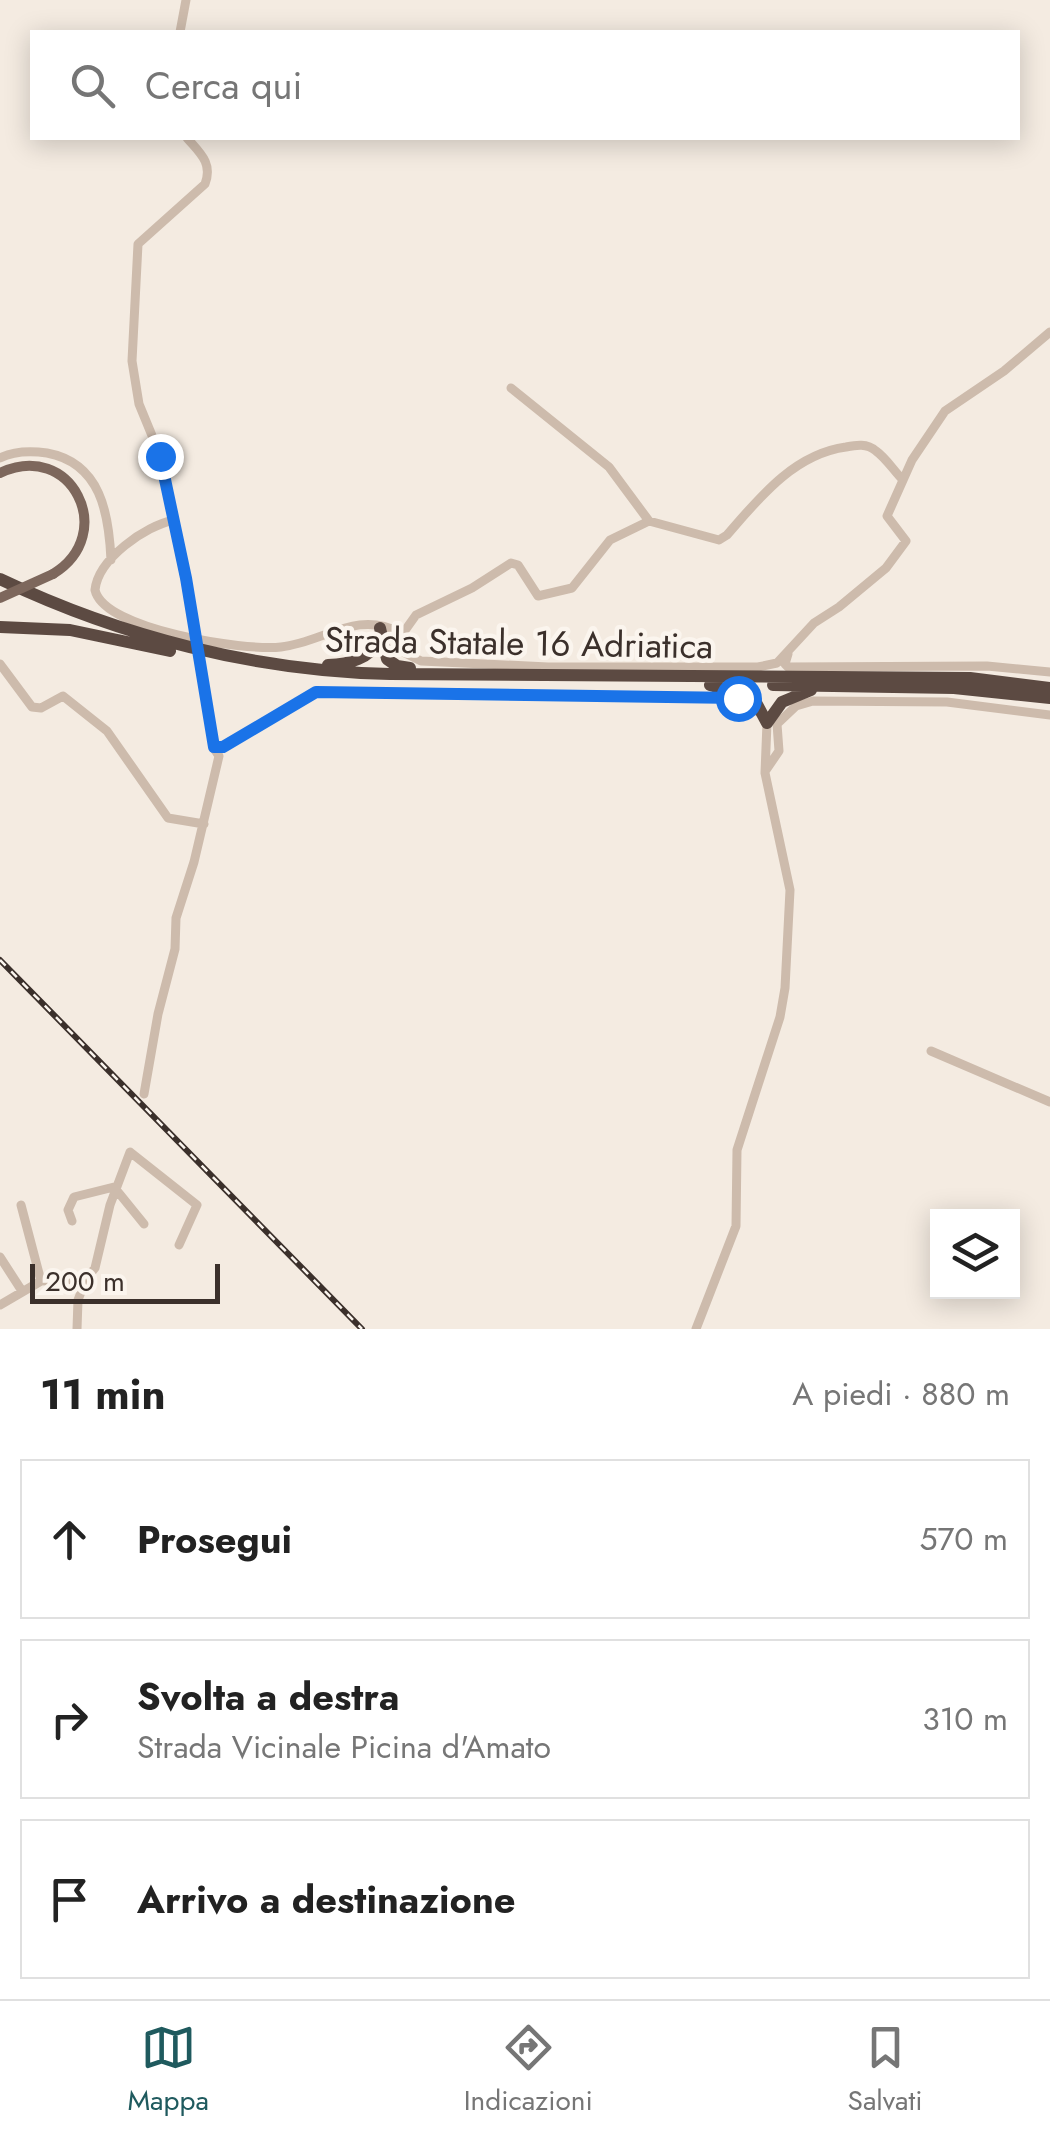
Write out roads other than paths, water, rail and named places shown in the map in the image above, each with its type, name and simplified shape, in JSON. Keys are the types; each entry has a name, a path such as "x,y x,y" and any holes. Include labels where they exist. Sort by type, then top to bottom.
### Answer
{"highway":[{"path":"0,570 80,613"},
{"name":"Strada Statale 16 Adriatica","path":"0,578 80,613 176,644 290,667 370,674 970,678 1050,688"},
{"name":"Strada Statale 16 Adriatica","path":"0,588 83,623 173,651 248,668 352,681 954,688 1050,698"},
{"path":"0,627 60,628 173,651"},
{"path":"290,667 340,665 361,659 370,654 380,634"},
{"path":"380,634 388,660 397,666 472,675"},
{"path":"710,685 753,697 767,723"},
{"path":"767,723 774,709 788,699 826,686"}],"main road":[{"path":"0,473 19,466 44,468 64,478 77,493 84,518 82,538 70,560 53,574 0,598"}],"street":[{"path":"180,30 186,0"},
{"path":"144,1094 158,1014 175,949 177,912 204,824 218,756 174,520 160,456 139,404 132,362 138,244 205,184 208,174 208,163 190,140"},
{"path":"174,520 146,531 111,560 96,579 97,598 128,620 217,644 282,647 362,622 380,634 394,630 401,636 405,653 421,661 530,666 758,667 776,663 814,623 886,568 906,540 887,516 912,460 945,412 1004,371 1050,332"},
{"path":"511,388 609,467 649,521 719,540 766,490 832,448 860,444 875,450 903,480"},
{"path":"0,458 24,452 44,453 80,467 94,482 105,504 111,560"},
{"path":"401,636 416,616 511,563 518,565 538,596 572,588 610,540 649,521"},
{"path":"789,652 785,664 788,667 986,666 1050,672"},
{"path":"0,664 32,706 40,708 63,696 98,721 168,818 204,824"},
{"path":"214,747 223,747 316,692 738,698 756,712 765,739"},
{"path":"765,772 779,752 777,724 796,706 813,701 948,702 1050,715"},
{"path":"696,1329 736,1226 737,1150 780,1017 785,988 790,890 765,772 767,723"},
{"path":"931,1051 1050,1102"},
{"path":"78,1329 78,1300 100,1253 103,1228 130,1152 197,1205 179,1245"},
{"path":"72,1222 68,1210 74,1197 114,1187 144,1224"},
{"path":"22,1205 41,1281"},
{"path":"0,1257 22,1291"},
{"path":"0,1305 41,1281 86,1279"}],"railway":[{"path":"0,960 362,1329"}]}
